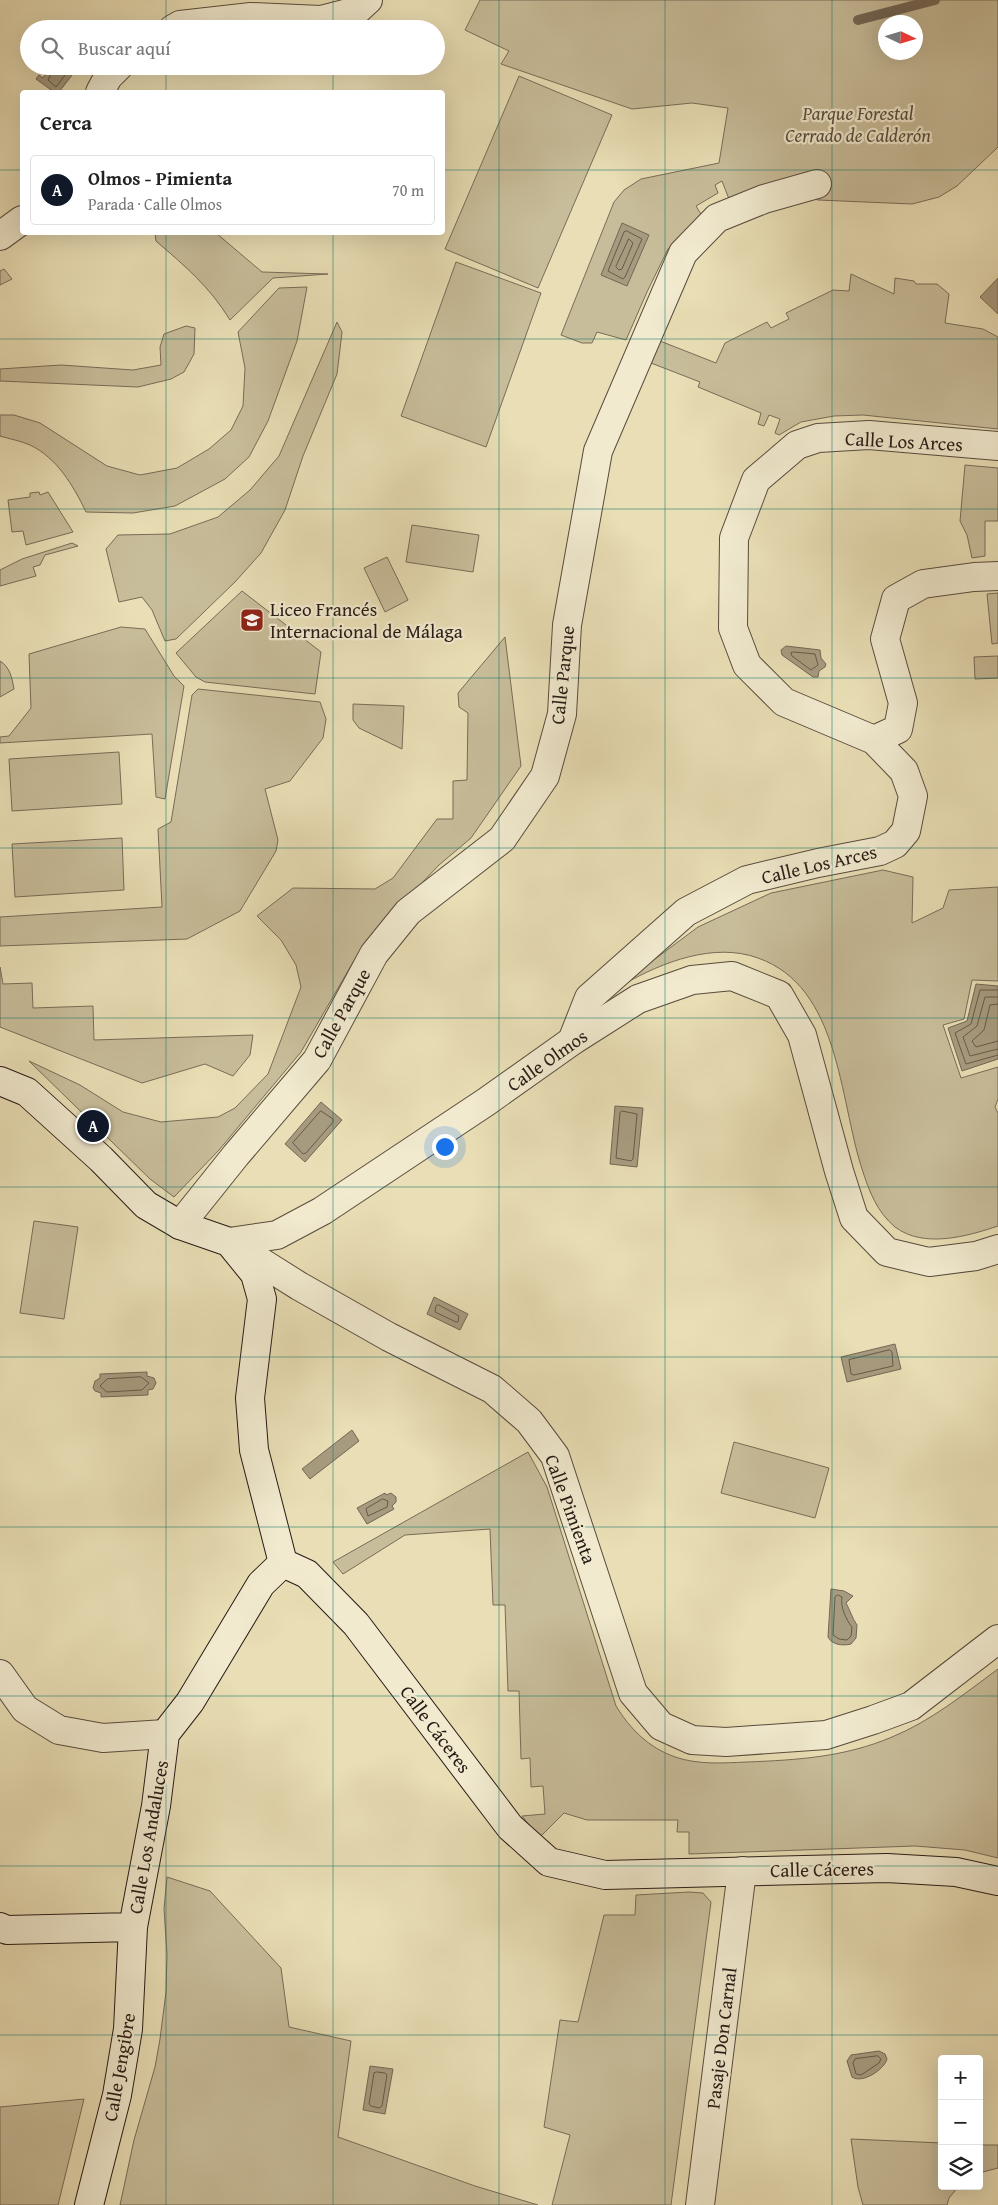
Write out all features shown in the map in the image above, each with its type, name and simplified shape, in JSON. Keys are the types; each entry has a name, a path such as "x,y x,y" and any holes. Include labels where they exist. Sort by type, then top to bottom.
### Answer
{"street":[{"path":"224,20 250,17 321,20 356,11 368,0"},
{"path":"101,90 110,75"},
{"name":"Calle Parque","path":"180,1225 236,1155 317,1060 374,954 396,926 408,912 502,839 545,776 562,714 567,625 598,450 683,253 717,218 764,199 817,184"},
{"path":"0,236 20,221"},
{"name":"Calle Los Arces","path":"572,1042 589,998 686,912 747,880 880,851 895,844 906,830 913,796 904,771 874,740 784,702 747,665 733,628 734,538 756,480 797,445 818,438 869,435 998,446"},
{"path":"874,740 898,729 903,703 886,639 896,599 923,584 974,577 998,576"},
{"name":"Calle Olmos","path":"0,1081 27,1092 101,1160 146,1205 180,1225 229,1242 276,1235 322,1211 486,1102 572,1042 638,1000 692,980 732,976 779,996 802,1035 839,1171 854,1218 887,1252 930,1262 976,1256 998,1249"},
{"path":"0,1674 25,1709 59,1730 103,1738 165,1734 190,1702 261,1584 283,1563 268,1509 253,1442 250,1398 262,1299 255,1274 229,1242"},
{"name":"Calle Pimienta","path":"229,1242 315,1295 389,1337 492,1389 529,1421 555,1456 634,1693 661,1726 692,1740 726,1742 826,1735 911,1706 998,1639"},
{"name":"Calle Cáceres","path":"283,1563 306,1574 356,1624 510,1827 548,1862 605,1875 886,1868 956,1872 998,1881"},
{"name":"Calle Los Andaluces","path":"0,1927 7,1930 132,1927 156,1806 165,1734"},
{"name":"Pasaje Don Carnal","path":"700,2205 742,1871"},
{"name":"Calle Jengibre","path":"89,2205 117,2096 128,2029 132,1927"}],"green space":[{"name":"Parque Forestal Cerrado de Calderón","path":"480,0 998,0 998,147 957,186 939,197 912,204 818,200 766,186 729,199 722,181 715,185 718,193 696,206 702,216 668,249 626,340 597,332 592,343 582,343 561,335 614,202 624,190 641,179 719,163 728,108 692,103 632,109 501,64 509,51 465,30"},
{"path":"519,76 612,115 538,288 445,249"},
{"path":"155,235 218,235 262,272 328,274 273,278 230,320 205,287 187,268 156,241"},
{"path":"456,262 541,293 486,447 401,416"},
{"path":"4,269 12,279 0,285 0,271"},
{"path":"851,274 894,294 895,278 914,281 916,284 937,284 949,294 945,323 983,329 998,337 998,429 863,415 834,416 801,422 779,435 775,433 780,419 769,415 764,426 758,424 761,413 698,387 700,382 651,363 660,341 716,363 725,343 767,322 771,328 789,319 786,313 833,290 849,291"},
{"path":"307,287 297,341 268,421 249,457 225,479 175,506 133,513 86,512 70,482 48,457 30,445 0,436 0,415 14,415 40,423 107,466 140,475 177,468 209,449 231,430 243,406 245,368 238,332 279,288"},
{"path":"337,322 342,332 337,374 303,456 285,510 261,553 235,582 176,639 165,641 152,610 142,597 119,602 106,549 118,535 170,534 218,517 250,490 279,456"},
{"path":"186,326 195,328 194,354 184,372 171,379 138,387 0,381 0,369 61,365 133,370 161,365 160,347 164,334"},
{"path":"965,465 998,468 998,521 985,521 985,556 972,558 967,535 960,521"},
{"path":"39,492 40,495 48,492 73,532 26,545 23,531 12,532 8,500 30,497 30,493"},
{"path":"412,525 479,535 473,572 406,562"},
{"path":"72,543 78,546 45,555 40,565 33,567 36,576 0,586 0,570 22,559"},
{"path":"387,557 408,600 385,612 364,568"},
{"path":"242,591 321,652 315,694 205,682 196,677 176,653"},
{"path":"998,593 998,643 992,644 987,594"},
{"path":"121,627 145,629 174,676 184,686 165,799 156,797 152,734 0,743 0,737 9,736 31,708 29,654"},
{"path":"505,637 521,766 471,838 439,865 363,945 301,1052 219,1150 174,1197 150,1179 29,1061 80,1085 123,1112 161,1122 218,1117 235,1108 268,1074 301,987 296,965 281,940 257,916 293,888 375,889 393,878 437,819 453,819 453,781 467,780 468,713 459,707 458,693"},
{"path":"998,656 998,678 975,679 974,657"},
{"path":"0,661 8,670 14,689 0,697"},
{"path":"198,689 320,702 326,719 323,738 290,781 265,789 278,840 276,851 240,911 187,939 0,946 0,917 162,907 158,829 171,822 192,695"},
{"path":"353,704 404,706 402,749 359,728 353,720"},
{"path":"119,752 122,804 12,811 9,759"},
{"path":"122,838 124,890 15,897 12,844"},
{"path":"883,870 913,877 912,923 943,908 949,890 998,887 998,981 972,980 964,1019 943,1025 961,1078 998,1067 998,1099 995,1107 998,1113 998,1226 960,1237 932,1239 919,1238 907,1234 895,1227 878,1208 862,1169 841,1079 821,1019 806,993 785,972 758,958 724,952 707,953 655,968 624,984 698,927 771,893"},
{"path":"0,967 3,984 32,983 33,1008 93,1006 94,1040 253,1035 250,1055 233,1076 205,1064 142,1083 0,1027"},
{"path":"34,1221 78,1227 64,1319 20,1313"},
{"path":"734,1442 829,1468 815,1518 721,1493"},
{"path":"528,1452 547,1487 616,1706 641,1737 666,1753 684,1760 720,1763 803,1758 857,1749 906,1731 947,1706 998,1669 998,1858 965,1850 915,1846 689,1854 689,1832 677,1832 678,1820 587,1820 564,1813 539,1838 522,1816 545,1814 543,1786 531,1787 530,1758 521,1759 519,1691 508,1691 505,1605 493,1605 490,1529 405,1535 343,1574 333,1562"},
{"path":"167,1877 210,1891 281,1968 289,2027 351,2041 338,2137 475,2186 538,2205 120,2205 134,2140 155,2067 160,2039 166,1992 167,1954 164,1909"},
{"path":"703,1893 711,1902 671,2205 552,2205 570,2135 544,2127 560,2020 578,2022 604,1915 635,1915 636,1895"},
{"path":"84,2099 58,2205 0,2205 0,2107"},
{"path":"851,2139 938,2143 938,2190 956,2190 949,2198 947,2205 863,2205 858,2187"},
{"path":"983,2145 998,2145 998,2168 983,2172"}],"water":[{"path":"39,75 43,78 45,75 72,75 61,90 51,90 36,79"},
{"path":"622,223 649,235 627,286 601,275"},
{"path":"998,278 998,314 980,297"},
{"path":"786,646 820,650 821,658 826,664 819,671 818,677 813,677 782,655 781,650"},
{"path":"976,984 998,986 998,1059 962,1071 948,1028 967,1021"},
{"path":"321,1102 342,1120 305,1162 285,1144"},
{"path":"615,1106 643,1108 637,1167 610,1164"},
{"path":"434,1297 468,1314 460,1330 427,1314"},
{"path":"895,1344 901,1369 847,1382 841,1357"},
{"path":"147,1372 147,1376 154,1378 156,1383 153,1389 148,1390 148,1395 101,1397 101,1393 93,1388 95,1381 100,1378 100,1374"},
{"path":"352,1430 359,1441 310,1479 302,1469"},
{"path":"385,1493 386,1495 391,1493 396,1497 396,1502 392,1506 394,1509 367,1524 357,1508"},
{"path":"831,1589 844,1591 853,1596 846,1603 857,1625 856,1638 851,1644 838,1644 832,1642 828,1637"},
{"path":"879,2051 885,2054 887,2059 882,2067 872,2075 861,2079 852,2077 847,2061 851,2055"},
{"path":"370,2066 393,2069 385,2114 363,2110"}],"waterway":[{"path":"858,20 935,0"}],"place":[{"name":"Liceo Francés Internacional de Málaga","path":"252,620"},
{"name":"Olmos - Pimienta","path":"93,1126"}]}
